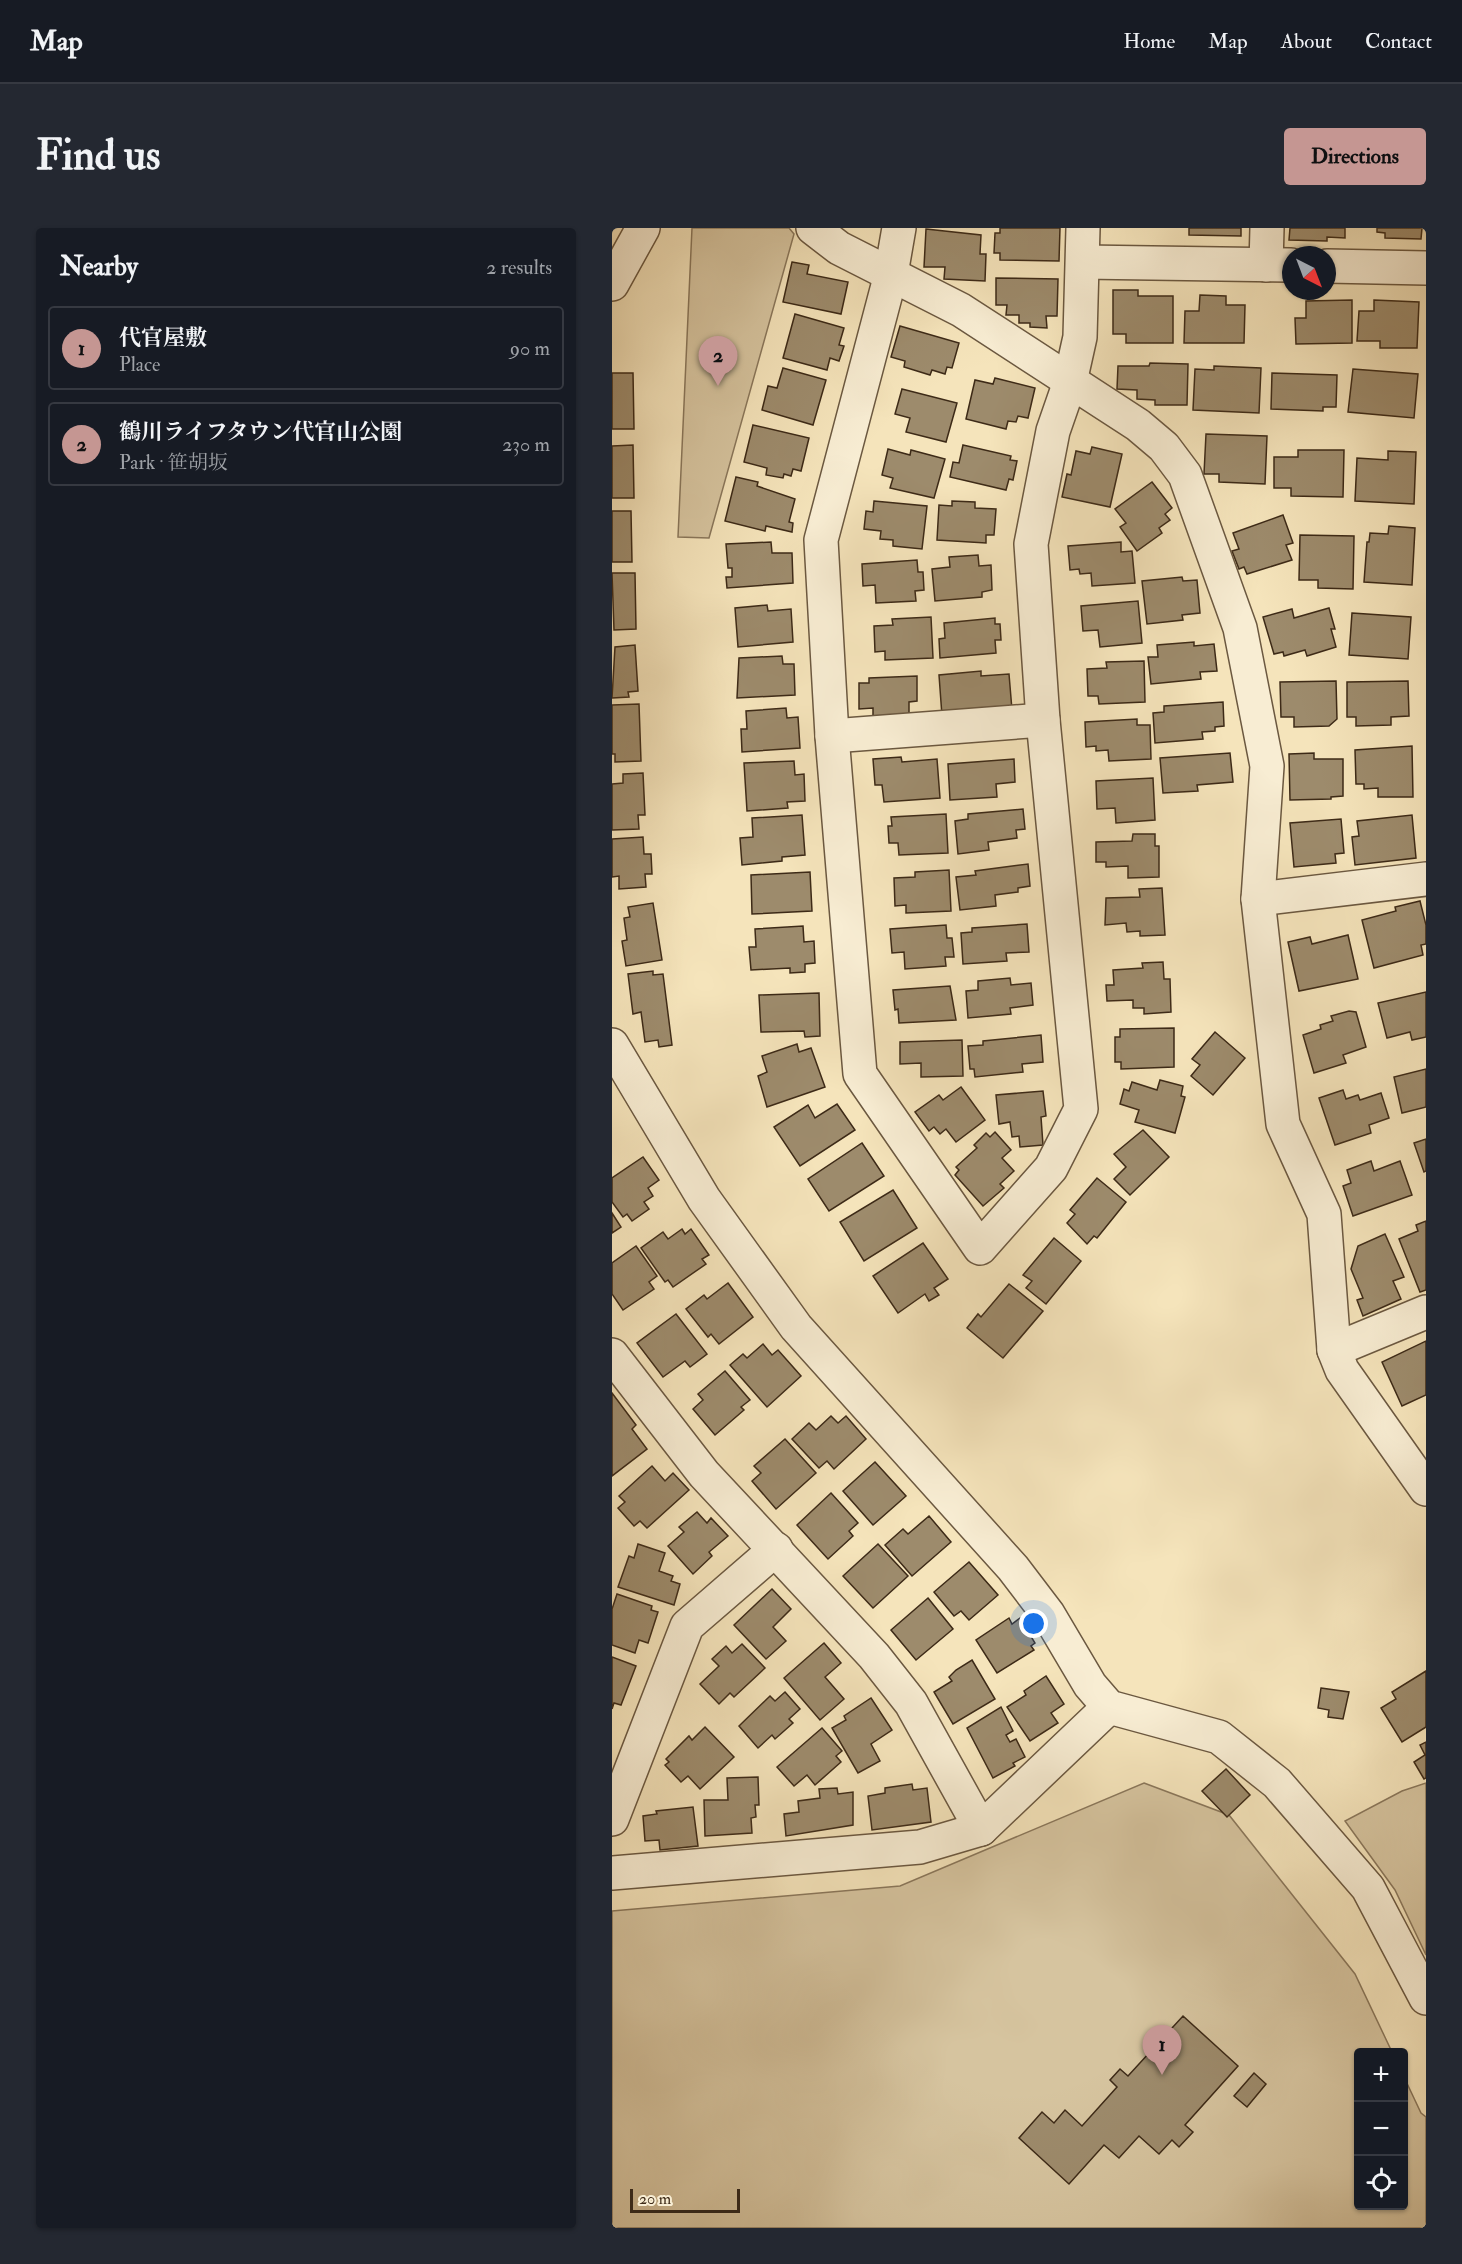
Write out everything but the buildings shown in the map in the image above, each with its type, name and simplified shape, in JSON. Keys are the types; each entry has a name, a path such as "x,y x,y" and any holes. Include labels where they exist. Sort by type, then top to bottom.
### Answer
{"street":[{"path":"612,284 643,228"},
{"path":"813,228 839,248 962,310 1138,425 1164,447 1185,475 1240,628 1267,766 1258,899 1283,1124 1324,1214 1334,1350 1342,1370 1426,1489"},
{"path":"899,228 891,274 821,540 832,736 860,1074 980,1248 1051,1168 1082,1108 1043,720 1030,544 1053,431 1070,382 1080,337 1083,228"},
{"path":"1083,262 1278,265 1267,228"},
{"path":"1336,266 1426,268"},
{"path":"832,736 1043,720"},
{"path":"1258,899 1426,879"},
{"path":"612,1046 704,1199 796,1327 1013,1568 1048,1614 1090,1685 1109,1707 1219,1737 1277,1782 1368,1888 1426,1998"},
{"path":"1334,1350 1426,1312"},
{"path":"612,1355 704,1474 874,1656 912,1703 981,1829"},
{"path":"612,1819 687,1626 776,1549"},
{"path":"612,1873 920,1847 981,1829 1109,1707"}],"shaded area":[{"path":"692,228 789,228 794,234 709,538 678,537"},
{"path":"1144,1783 1229,1815 1355,1974 1390,2048 1354,2048 1354,2210 1408,2210 1408,2085 1421,2113 1426,2117 1426,2228 612,2228 612,1911 900,1886"},
{"path":"1426,1783 1426,1955 1395,1890 1345,1821 1402,1791"}],"place":[{"name":"鶴川ライフタウン代官山公園","path":"718,386"},
{"name":"代官屋敷","path":"1162,2075"}]}
